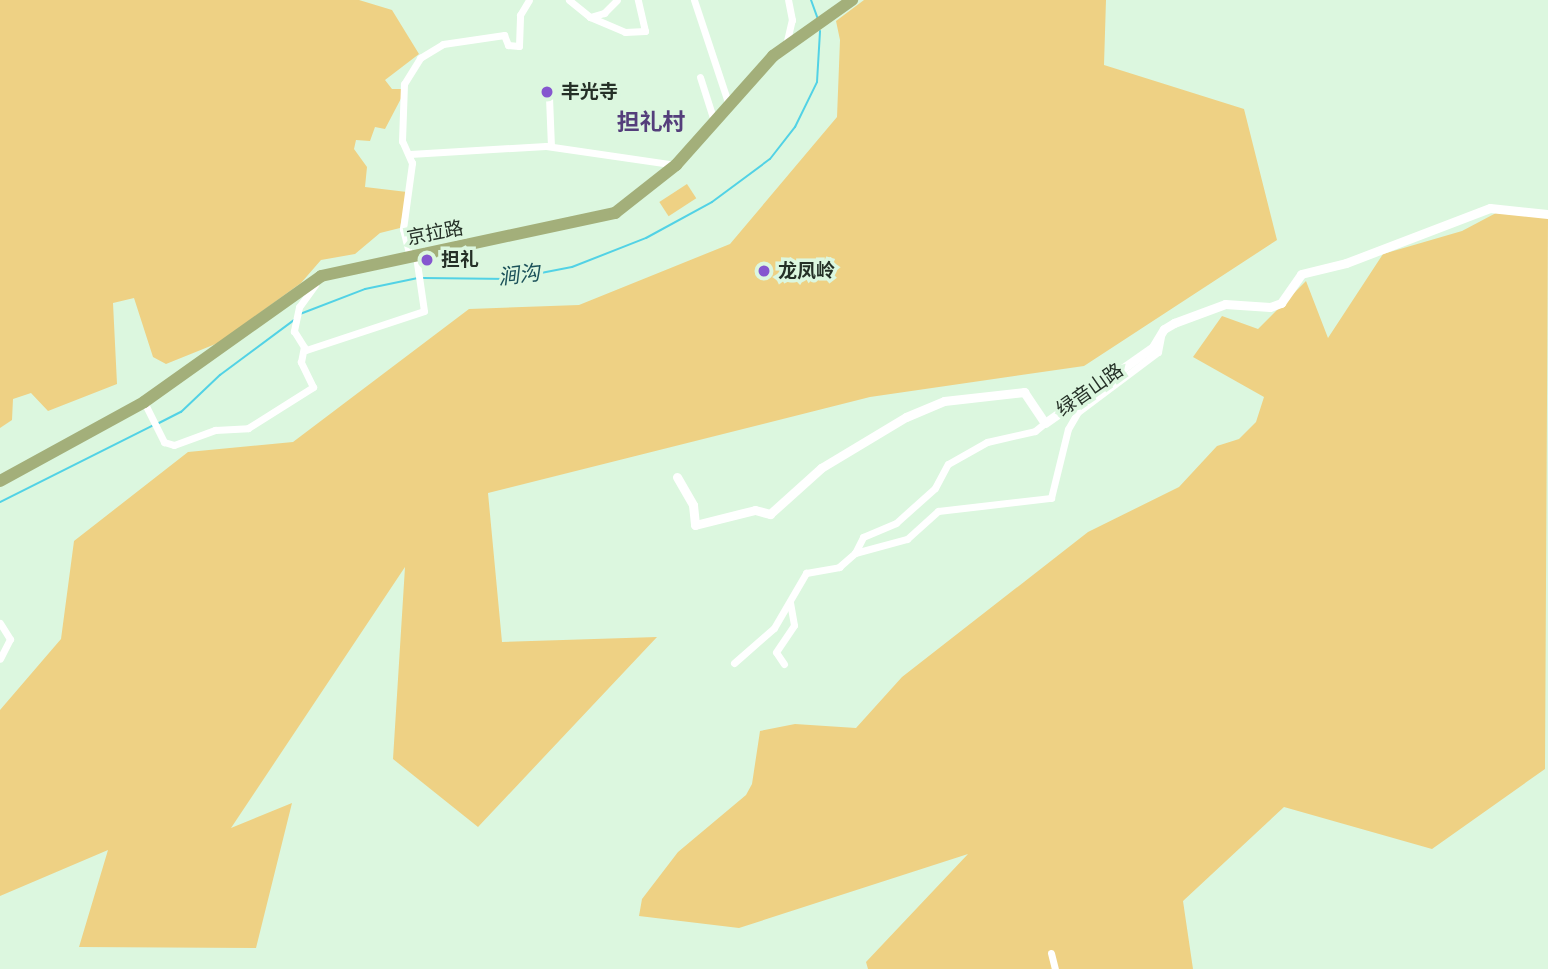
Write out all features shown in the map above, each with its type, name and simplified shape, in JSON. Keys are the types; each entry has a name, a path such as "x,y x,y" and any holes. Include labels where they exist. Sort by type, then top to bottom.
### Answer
{"highway":[{"name":"京拉路","path":"0,481 144,402 321,276 415,261 605,218 676,165 786,45 849,2"}],"street":[{"path":"321,276 299,307 294,331 306,350 424,312 415,261 403,229 410,154 402,141 404,84 420,58 443,44 504,35 508,45 519,46 520,15 528,0"},
{"path":"569,0 590,17 625,32 645,31 638,0"},
{"path":"590,17 604,13 617,0"},
{"path":"694,0 729,105"},
{"path":"786,45 792,20 788,0"},
{"path":"700,77 714,122"},
{"path":"549,97 551,146"},
{"path":"410,154 551,146 676,165"},
{"name":"绿音山路","path":"677,477 693,505 692,520 700,526 755,510 770,514 821,468 906,417 944,401 1024,393 1045,423 1161,337 1164,329 1174,323 1225,304 1254,309 1281,303 1301,274 1381,251 1490,208 1548,214"},
{"path":"855,553 907,538 938,511 1051,498 1068,429 1078,412 1158,352 1161,337"},
{"path":"144,402 164,442 173,445 215,430 248,428 313,387 301,362 304,347"},
{"path":"734,663 774,628 806,573 839,567 855,553 863,537 896,523 935,488 948,464 987,442 1035,431 1045,423"},
{"path":"784,664 776,652 794,625 789,603"},
{"path":"0,623 10,639 0,659"},
{"path":"1051,953 1055,969"}],"shaded area":[{"path":"0,0 359,0 392,10 419,54 385,80 392,89 406,89 385,129 375,127 370,141 356,140 354,149 367,167 365,187 407,192 400,228 380,233 355,254 321,260 301,283 218,343 166,364 153,357 134,298 113,303 117,384 48,411 31,393 13,399 12,420 0,428"},
{"path":"864,0 1106,0 1104,65 1244,109 1277,240 1084,366 870,397 488,493 502,642 657,637 478,827 393,759 405,567 231,828 292,803 256,948 79,947 108,850 0,896 0,710 61,639 74,541 188,452 293,442 469,309 579,305 730,244 837,117 840,40 836,21"},
{"path":"687,184 696,198 669,216 659,202"},
{"path":"1496,213 1548,218 1545,769 1432,849 1284,807 1183,901 1193,969 868,969 866,962 968,854 739,928 639,916 642,899 678,852 746,795 752,784 760,731 795,724 856,728 902,677 1088,532 1179,487 1217,446 1239,439 1256,422 1264,397 1193,357 1222,316 1258,329 1306,281 1328,338 1383,254 1462,231"}],"waterway":[{"name":"涧沟","path":"811,0 818,19"},
{"name":"涧沟","path":"423,278 510,279 572,267 646,238 712,202 770,159 795,127 817,82 820,31"},
{"name":"涧沟","path":"300,314 365,289 418,278"},
{"name":"涧沟","path":"157,424 181,412 220,375 294,320"},
{"name":"涧沟","path":"0,502 152,426"}],"place":[{"name":"丰光寺","path":"547,92"},
{"name":"担礼","path":"427,260"},
{"name":"龙凤岭","path":"764,271"}],"district":[{"name":"担礼村","path":"651,122"}]}
